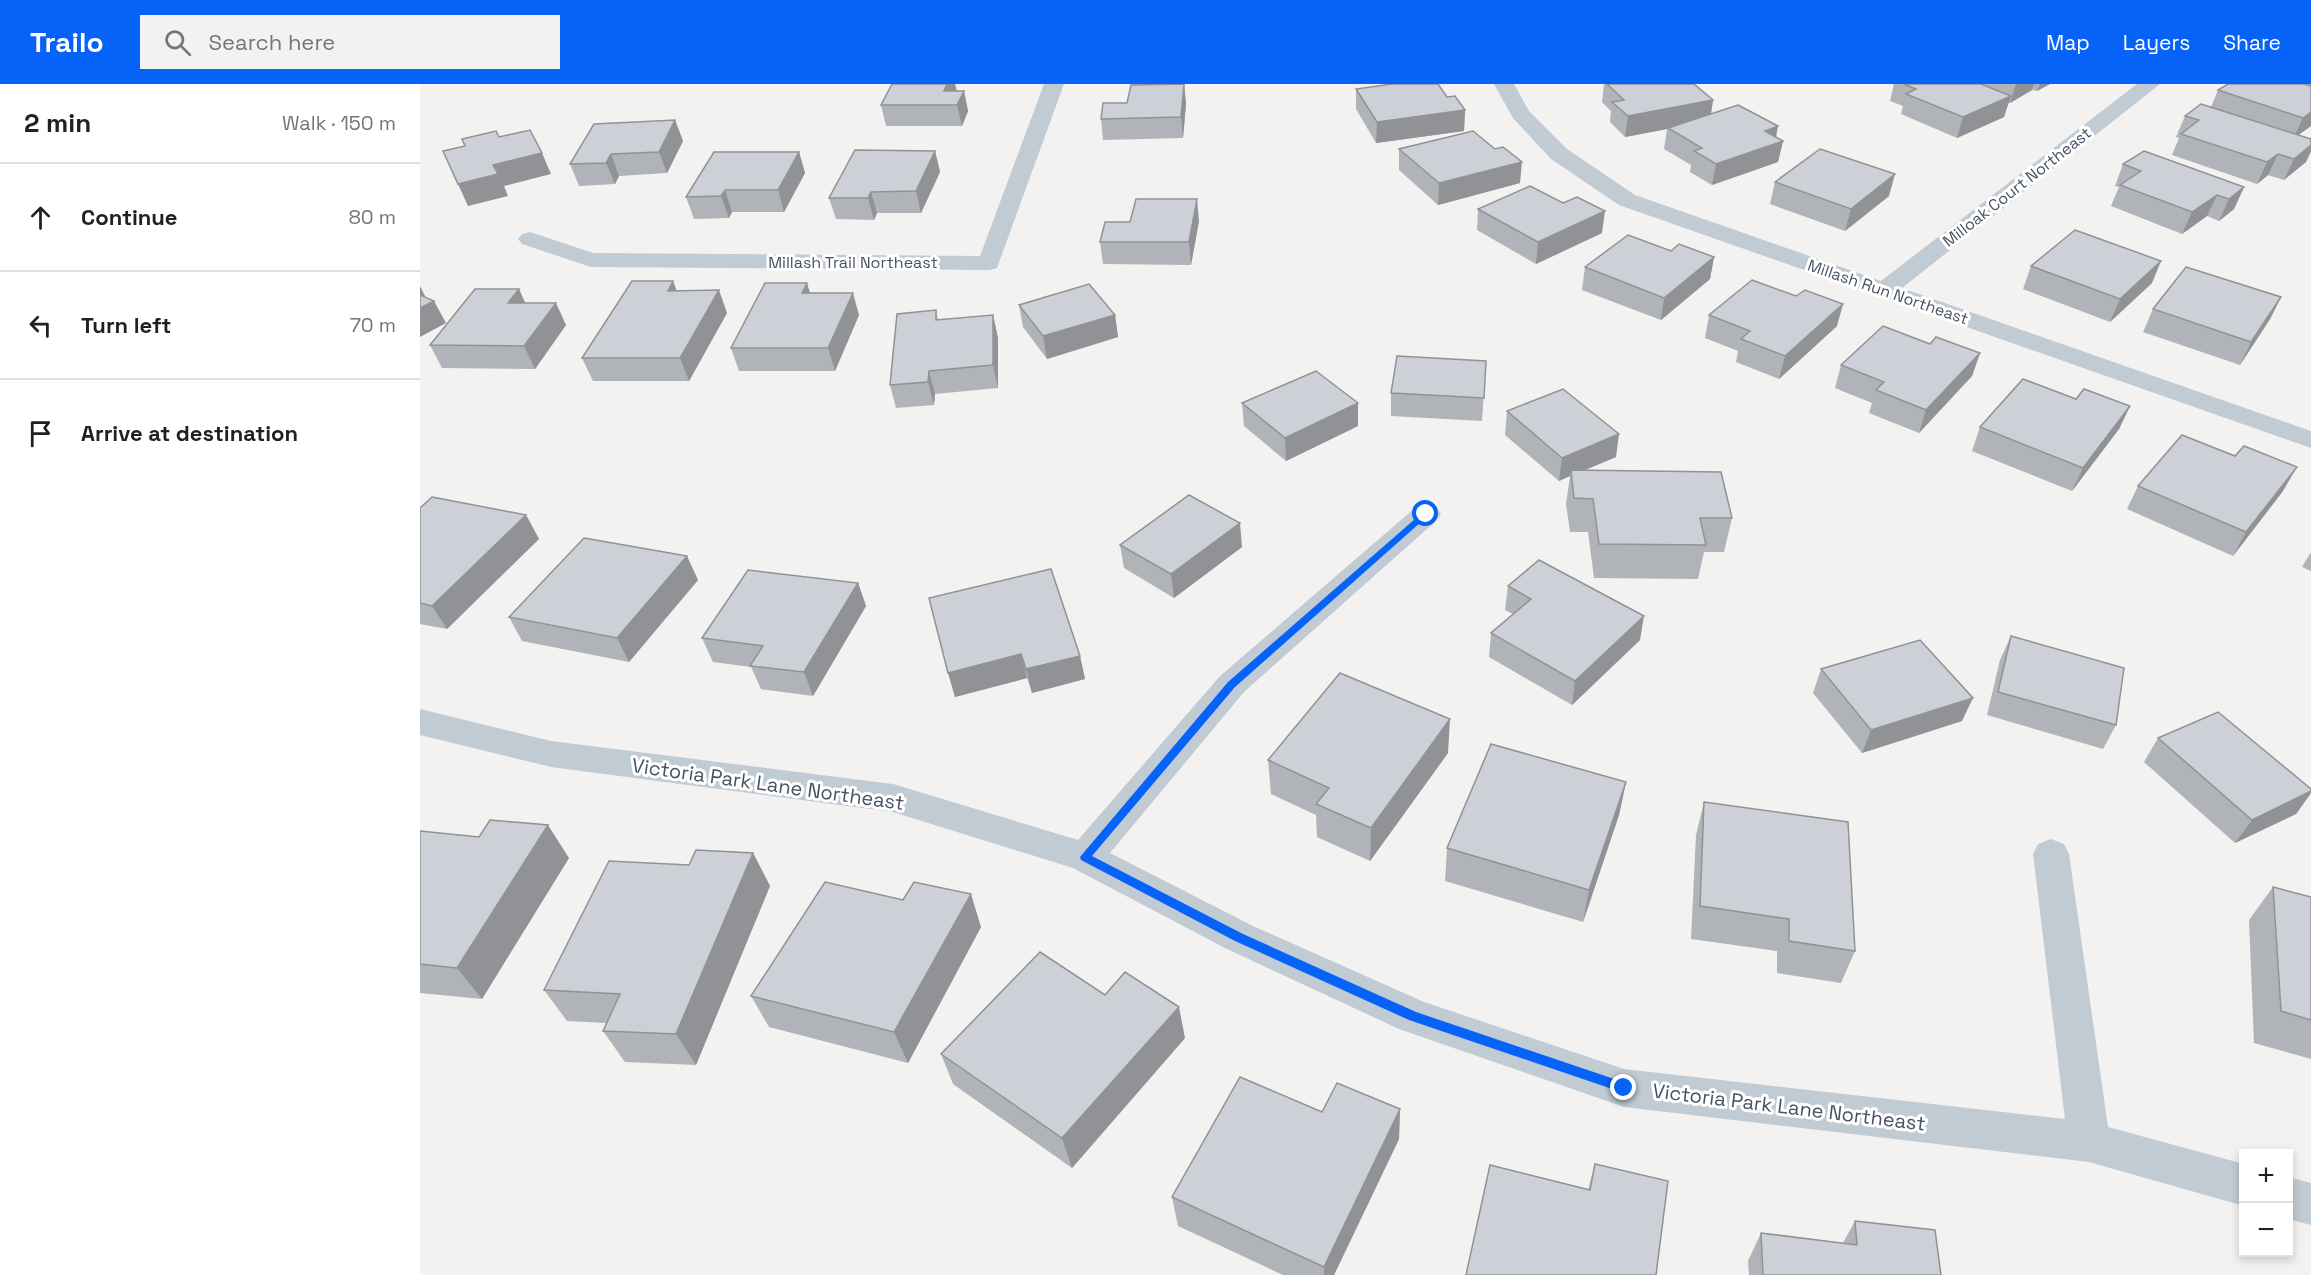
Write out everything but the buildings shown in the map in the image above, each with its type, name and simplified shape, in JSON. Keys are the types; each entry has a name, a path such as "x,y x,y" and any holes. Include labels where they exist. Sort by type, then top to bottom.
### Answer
{"street":[{"name":"Millash Trail Northeast","path":"530,239 591,260 989,263 1054,84"},
{"name":"Millash Run Northeast","path":"1504,84 1520,114 1559,154 1627,200 2311,440"},
{"name":"Milloak Court Northeast","path":"1884,291 2150,84"},
{"path":"1085,857 1232,684 1426,514"},
{"name":"Victoria Park Lane Northeast","path":"420,722 551,754 893,798 1085,857 1239,937 1413,1016 1624,1088 2089,1142 2239,1184"},
{"path":"2051,854 2089,1142"},
{"path":"2293,1199 2311,1204"}],"route":[{"path":"1426,514 1232,684 1085,857 1239,937 1413,1016 1624,1088"}]}
